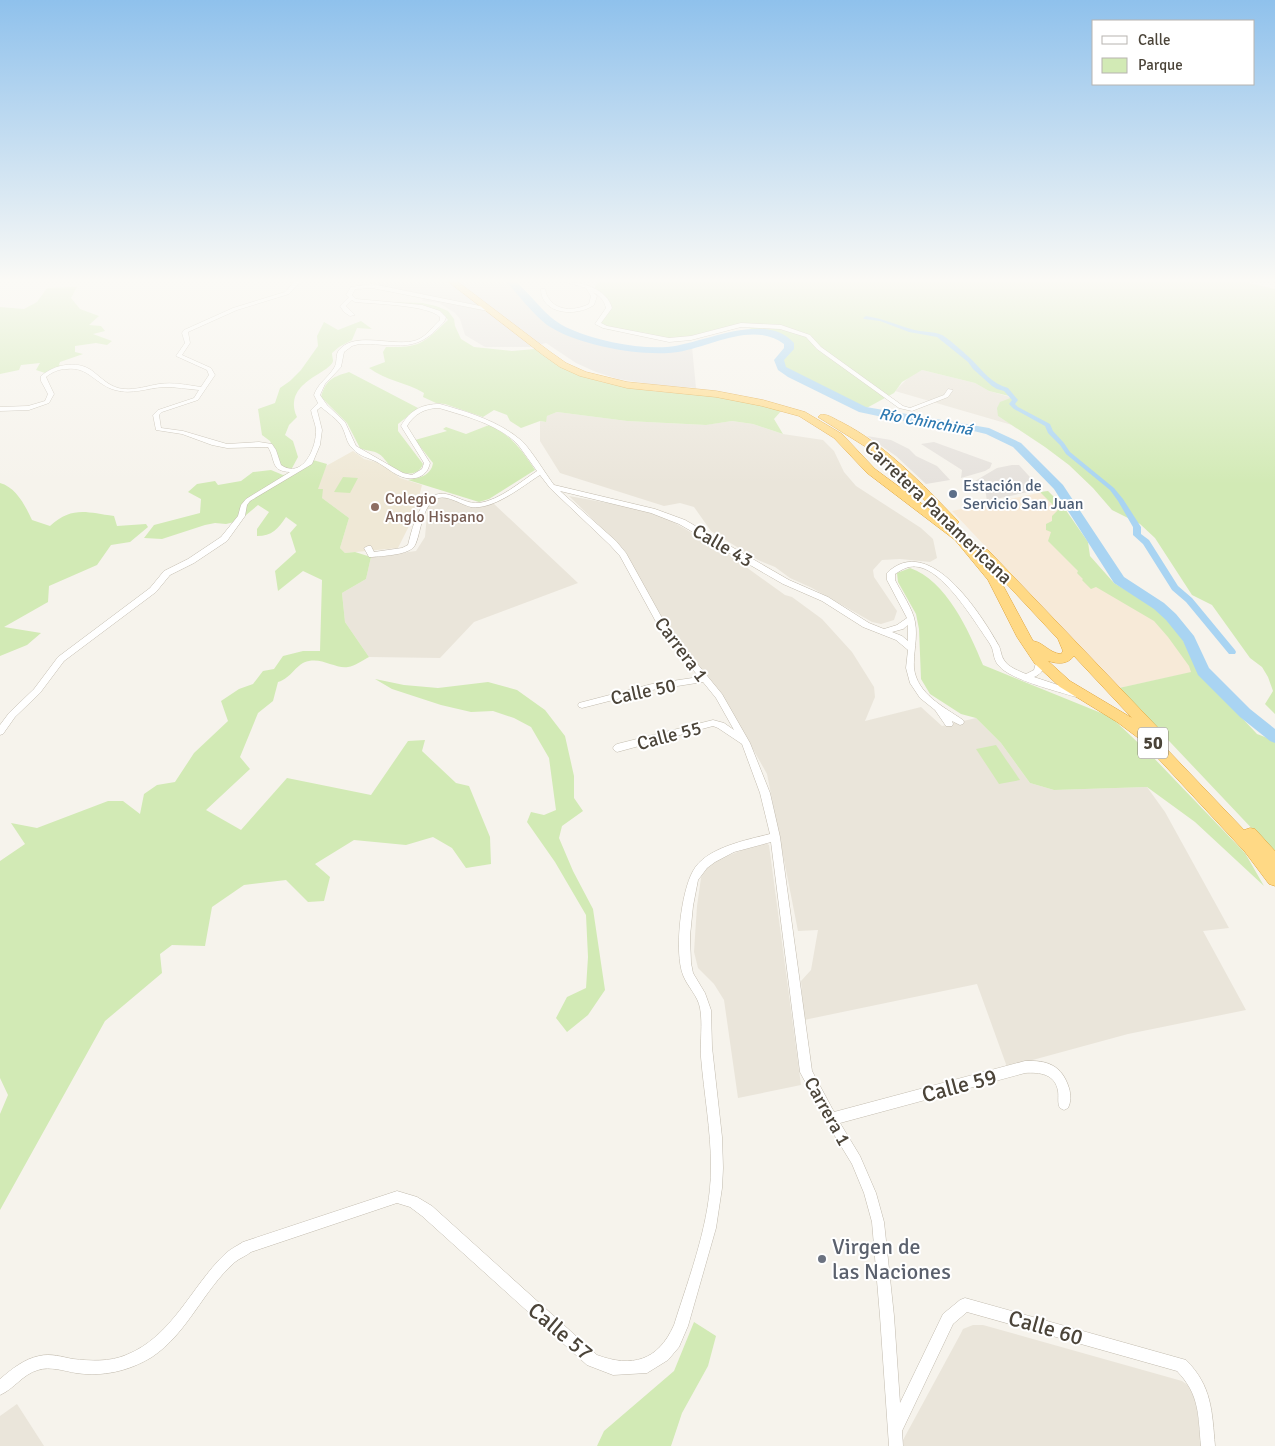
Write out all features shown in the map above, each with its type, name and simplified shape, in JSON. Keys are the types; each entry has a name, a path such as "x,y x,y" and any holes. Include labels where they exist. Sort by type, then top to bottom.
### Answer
{"highway":[{"name":"Carretera Panamericana","path":"543,349 563,365 591,377 627,385 743,398 802,414 838,436 865,466 944,524 973,552 993,578 1017,626 1040,661 1065,684 1122,718 1146,736 1250,847 1275,879"},
{"name":"Carretera Panamericana","path":"550,349 586,371 629,382 744,396 788,406 822,417 860,436 891,459 1061,633 1275,862"},
{"path":"880,478 877,472 884,467 895,467 904,472"},
{"path":"1017,626 1036,647 1047,656 1054,658 1065,658 1070,652 1061,633"}],"street":[{"path":"184,349 180,356 211,371 212,375 191,402 168,408 156,415 158,429 164,431 175,430 228,446 258,443 270,445 273,449 276,464 290,470"},
{"path":"0,732 12,715 37,691 61,660 153,590 167,573 224,539 241,516 244,505 248,500 290,470 307,466 313,458 319,430 314,410 322,403 318,398 318,391 321,384 338,366 342,349"},
{"path":"821,349 901,407 910,410 946,396 950,390"},
{"path":"0,409 29,408 47,402 51,394 44,381 44,377 47,373 63,368 87,370 111,388 124,391 159,386 184,386 201,389"},
{"name":"Carrera 1","path":"322,403 344,424 354,448 385,463 402,476 417,476 428,467 404,426 409,417 419,410 433,406 480,419 498,427 520,443 552,487 613,543 623,555 664,629 726,708 746,743 765,793 775,837 806,1072 830,1119 856,1160 870,1193 878,1222 896,1446"},
{"path":"368,548 372,555 404,550 411,546 419,519 427,503 438,496 442,495 468,504 479,505 492,501 540,472"},
{"name":"Calle 43","path":"552,487 653,511 682,522 786,582 825,599 866,625 899,638 912,649"},
{"path":"960,722 923,696 914,683 910,668 913,634 911,619 891,580 891,573 901,566 916,564 929,567 950,582 996,648 1000,662 1010,670 1073,693 1103,708"},
{"path":"882,632 900,627 911,619"},
{"path":"1027,677 1038,672 1040,661"},
{"name":"Calle 50","path":"582,706 652,687 705,679"},
{"path":"938,708 949,724"},
{"name":"Calle 55","path":"616,748 713,723 721,725 746,743"},
{"name":"Calle 57","path":"0,1388 22,1371 38,1363 51,1362 107,1367 132,1361 156,1347 171,1334 217,1272 230,1258 248,1247 398,1197 412,1201 427,1211 592,1360 613,1368 647,1366 663,1355 674,1342 681,1326 714,1204 717,1168 706,1046 705,1005 690,981 683,952 690,890 696,872 705,862 717,855 746,844 775,837"},
{"name":"Calle 59","path":"830,1119 1025,1067 1041,1066 1052,1071 1062,1083 1065,1092 1064,1104"},
{"name":"Calle 60","path":"895,1430 948,1319 965,1305 1181,1365 1194,1376 1202,1393 1208,1446"}],"shaded area":[{"path":"556,349 692,349 696,388 656,385 618,379 576,363"},
{"path":"922,370 975,383 989,391 1014,398 998,416 1012,425 895,391 911,375"},
{"path":"557,412 627,421 705,425 732,421 753,424 783,434 823,440 834,451 844,472 856,486 921,528 933,539 937,558 930,562 900,559 882,560 873,570 874,577 897,611 894,620 881,624 872,622 812,588 790,578 775,567 758,560 711,531 694,507 680,503 664,506 560,473 540,441 540,421 545,422 547,416"},
{"path":"867,436 891,440 909,449 916,456 937,466 950,480 926,484 896,456"},
{"path":"934,442 992,463 990,468 961,478 962,470 921,444"},
{"name":"Colegio Anglo Hispano","path":"353,451 364,459 383,464 400,478 422,485 414,516 398,548 345,553 340,548 349,518 322,498 317,489 326,466"},
{"path":"1019,465 1039,487 1037,490 987,501 985,488 975,481 997,468"},
{"path":"1048,491 1063,506 1070,551 1157,618 1198,671 1119,688 952,511"},
{"path":"442,496 466,505 493,503 578,583 474,622 440,658 369,657 345,622 342,593 366,579 371,557 416,551 425,537 428,503 432,499"},
{"path":"569,496 635,508 663,516 728,554 822,619 852,652 874,687 875,697 865,721 921,707 942,726 976,718 1001,743 1030,783 1054,790 1147,787 1165,812 1229,928 1203,931 1246,1010 1128,1034 1007,1067 977,984 804,1020 801,981 811,970 818,930 798,931 767,774 731,710 665,629 625,551"},
{"path":"763,842 769,845 801,1085 738,1098 724,1000 714,984 698,968 694,952 697,906 702,871 717,860"},
{"path":"973,1325 983,1325 1182,1381 1189,1386 1196,1402 1202,1446 904,1446 903,1440 963,1329"},
{"path":"17,1404 44,1446 0,1446 0,1416"}],"green space":[{"path":"0,349 75,349 75,352 83,354 60,362 59,365 63,367 45,373 36,370 40,363 21,365 19,370 0,374"},
{"path":"316,349 336,349 332,353 333,361 330,366 308,381 296,395 294,405 297,417 289,425 285,435 293,441 298,457 291,470 282,467 270,441 262,435 258,409 275,403 280,388 301,370"},
{"path":"385,349 512,351 536,349 561,366 602,382 652,391 714,396 782,410 774,419 783,434 753,424 732,421 706,425 627,421 557,412 547,416 546,422 540,421 521,428 510,421 507,415 494,410 483,417 445,404 436,403 423,397 424,393 417,389 382,376 369,368 385,362 383,352"},
{"path":"789,349 1275,349 1275,714 1265,704 1273,691 1262,667 1250,658 1212,605 1192,595 1155,538 1140,524 1112,510 1069,465 998,416 997,408 1000,402 1013,397 989,391 975,383 922,370 902,382 894,393 863,410 806,383 782,368 779,360"},
{"path":"349,372 418,408 398,424 398,431 423,464 418,471 410,474 401,472 391,466 379,454 360,448 347,423 321,397 328,382 339,375"},
{"path":"489,425 504,433 535,470 489,499 479,502 408,480 427,474 433,463 415,440 447,431 443,429 446,427 466,434"},
{"path":"313,460 327,464 318,489 323,489 322,498 349,518 340,548 345,553 355,552 371,557 366,579 342,593 345,622 369,657 348,667 314,660 305,662 278,682 273,701 258,713 240,757 250,769 206,810 241,830 287,778 371,795 408,741 425,740 422,751 456,783 469,786 490,837 491,864 466,868 452,848 433,837 406,845 354,840 315,864 330,877 324,901 308,902 286,880 244,885 212,907 205,946 172,945 160,954 162,973 105,1021 0,1210 0,1114 8,1095 0,1078 0,861 25,844 11,823 37,828 108,801 123,801 140,814 144,794 157,785 175,782 194,753 228,721 221,701 239,689 253,684 263,671 274,669 283,656 303,651 320,651 322,580 303,571 278,591 275,571 296,552 290,533 297,525 286,517 274,531 267,535 257,536 257,529 269,512 258,505 239,521 205,525 162,539 144,538 154,525 200,513 201,499 188,492 197,484 215,481 218,485 241,481 253,472 271,470 283,475 294,472"},
{"path":"343,477 358,478 350,493 334,492"},
{"path":"0,483 16,493 32,520 50,526 65,515 87,512 114,516 117,526 146,524 148,527 130,542 111,545 97,565 49,586 48,602 4,627 41,633 27,645 0,656"},
{"path":"1048,491 1063,506 1088,542 1090,556 1114,583 1157,609 1179,632 1198,671 1257,734 1275,741 1275,853 1119,688 1191,672 1189,666 1168,637 1154,621 1096,587 1091,589 1082,580 1077,573 1078,571 1048,541 1051,532 1046,530 1046,524 1052,521 1052,516 1058,510 1040,492"},
{"path":"910,568 923,574 935,583 955,608 971,637 983,665 1111,717 1150,754 1245,853 1264,886 1195,822 1147,787 1054,790 1030,783 1001,743 976,718 961,714 930,694 921,679 919,629 916,614 898,582 897,573"},
{"path":"375,679 404,685 438,688 488,682 517,690 545,710 565,736 574,776 574,798 583,811 562,826 559,838 573,871 593,909 605,990 588,1015 567,1032 556,1018 567,997 586,988 588,957 586,915 555,862 527,822 531,812 544,815 556,810 549,758 531,727 514,718 493,711 471,712 441,705 392,689"},
{"path":"996,745 1020,780 999,784 976,749"},
{"path":"694,1322 716,1336 708,1366 682,1413 671,1446 597,1446 604,1431 674,1371"}],"waterway":[{"name":"Río Chinchiná","path":"659,349 669,349"},
{"name":"Río Chinchiná","path":"789,349 779,360 782,368 792,375 863,410 989,431 1017,445 1059,487 1119,580 1159,606 1171,617 1189,639 1203,671 1245,713 1275,737"},
{"path":"956,349 994,385 1006,389 1015,400 1012,404 1016,408 1048,425 1050,432 1068,453 1112,489 1137,527 1137,535 1146,542 1175,588 1189,600 1232,652"}],"place":[{"name":"Estación de Servicio San Juan","path":"953,494"},
{"name":"Colegio Anglo Hispano","path":"375,507"},
{"name":"Virgen de las Naciones","path":"822,1259"}]}
